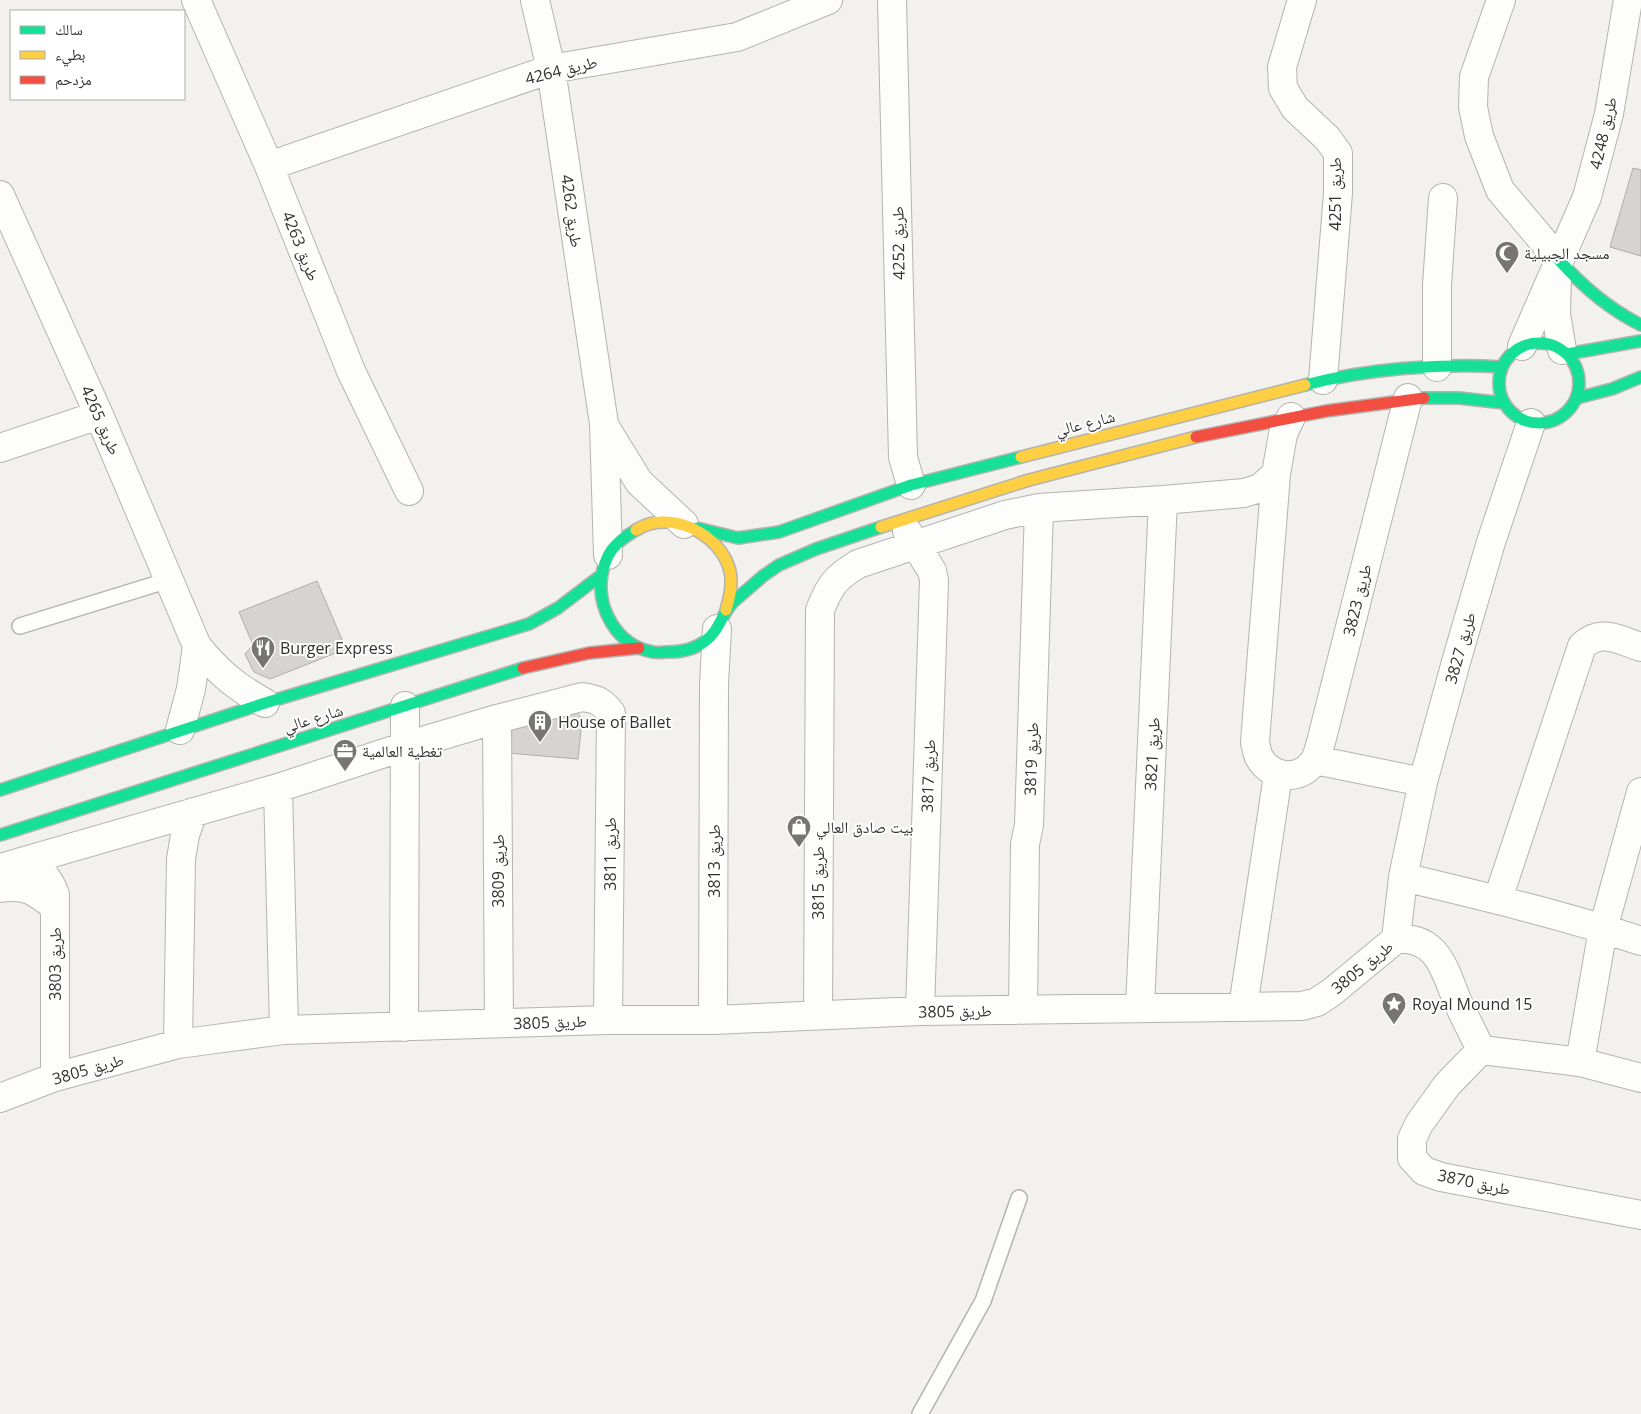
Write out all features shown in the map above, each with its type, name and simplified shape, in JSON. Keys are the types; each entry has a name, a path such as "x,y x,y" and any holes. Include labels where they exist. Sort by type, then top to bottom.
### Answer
{"street":[{"name":"طريق 4263","path":"196,0 269,166 351,371 409,491"},
{"name":"طريق 4262","path":"535,0 551,68 604,424 604,565"},
{"name":"طريق 4264","path":"269,166 551,68 737,37 781,9 828,0"},
{"name":"طريق 4252","path":"892,0 903,457 911,485"},
{"name":"طريق 4251","path":"1302,0 1282,67 1283,88 1295,108 1327,138 1338,154 1338,193 1323,380"},
{"path":"1501,0 1474,77 1473,106 1479,136 1500,190 1580,284 1626,318 1641,325"},
{"name":"طريق 4248","path":"1522,346 1587,197 1609,114 1628,0"},
{"name":"طريق 4265","path":"0,195 99,416 197,646"},
{"path":"1437,368 1437,285 1443,198"},
{"path":"1559,260 1556,305 1565,352"},
{"path":"1565,352 1641,342"},
{"path":"1532,343 1553,345 1565,352 1579,375 1577,398 1571,408 1558,419 1542,424 1531,423 1515,416 1504,403 1499,391 1498,378 1502,367 1514,352 1522,346 1532,343"},
{"name":"شارع عالي","path":"684,524 738,538 779,532 911,485 1323,380 1392,371 1482,365 1502,367"},
{"path":"1577,398 1641,377"},
{"path":"722,620 732,590 729,568 720,550 704,534 684,524 662,522 641,527 622,538 604,565 600,598 607,619 621,636 639,648 660,654 681,652 701,644 722,620 750,586 778,566 826,545 900,520 1078,466 1260,422 1408,398 1461,396 1504,403"},
{"name":"طريق 3823","path":"1315,760 1324,732 1408,398"},
{"path":"0,448 99,416"},
{"path":"1290,417 1283,434 1276,474 1256,742 1259,757 1268,768 1278,775 1298,774 1308,768 1315,760 1423,782"},
{"name":"طريق 3827","path":"1396,939 1403,877 1423,782 1483,569 1531,423"},
{"name":"طريق 4262","path":"604,424 639,482 684,524"},
{"name":"طريق 3815","path":"818,1015 820,610 828,591 841,575 858,564 1005,515 1039,508 1244,493 1260,488 1276,474"},
{"name":"طريق 3821","path":"1140,1008 1163,500"},
{"name":"طريق 3819","path":"1023,1010 1025,844 1029,825 1039,508"},
{"name":"طريق 3817","path":"900,520 932,570 935,597 920,1012"},
{"name":"شارع عالي","path":"0,790 265,703 529,624 558,608 604,565"},
{"name":"طريق 3813","path":"713,1020 714,702 722,620"},
{"path":"1498,899 1582,646 1590,638 1601,635 1641,646"},
{"path":"197,646 211,664 227,679 265,703"},
{"path":"180,730 192,689 197,646"},
{"name":"شارع عالي","path":"0,835 526,667 589,653 639,648"},
{"name":"طريق 3813","path":"681,652 700,676 714,702"},
{"name":"طريق 3811","path":"497,719 582,697 603,703 611,712 608,1020"},
{"path":"404,1027 405,706"},
{"path":"0,868 278,788 406,746 497,719"},
{"name":"طريق 3809","path":"497,719 499,1023"},
{"path":"1243,1007 1278,775"},
{"path":"278,788 284,1030"},
{"path":"1580,1062 1603,929 1641,792"},
{"path":"178,1044 181,859 185,835 194,812"},
{"path":"146,826 166,840 181,859"},
{"name":"طريق 3803","path":"28,860 42,871 52,884 56,895 55,1077"},
{"path":"1403,877 1498,899 1641,941"},
{"path":"0,888 24,886 35,891 55,907"},
{"name":"طريق 3805","path":"0,1098 55,1077 178,1044 284,1030 608,1020 713,1020 920,1012 1140,1008 1289,1008 1317,1002 1332,992 1396,939 1407,938 1419,941 1432,950 1442,962 1481,1050"},
{"path":"1481,1050 1580,1062 1641,1078"},
{"name":"طريق 3870","path":"1481,1050 1447,1085 1419,1124 1412,1139 1412,1158 1424,1171 1441,1177 1641,1216"}],"lane":[{"path":"20,626 169,580"},
{"path":"920,1414 983,1301 1019,1198"}],"building":[{"path":"1633,168 1641,170 1641,256 1610,247"},
{"path":"317,581 346,649 270,679 254,672 245,654 253,645 239,612"},
{"name":"House of Ballet","path":"573,712 578,713 582,720 578,759 508,753 501,733"}],"traffic: fast":[{"path":"1559,260 1597,297 1641,325"},
{"path":"1567,354 1641,341"},
{"path":"1531,343 1547,343 1561,350 1572,361 1579,375 1579,383 1579,391 1576,398 1561,416 1547,423 1531,423 1517,416 1506,405 1499,391 1499,375 1506,361 1517,350 1531,343"},
{"path":"1305,385 1328,379 1403,368 1502,367"},
{"path":"1577,398 1612,389 1641,377"},
{"path":"1424,398 1459,398 1504,403"},
{"path":"697,528 738,538 779,532 911,485 1021,457"},
{"path":"636,530 619,542 612,550 604,566 601,587 602,600 606,612 619,634 629,642 653,652 678,652 696,647 709,638 733,602 779,565 816,549 881,527"},
{"path":"0,790 265,703 529,624 558,608 600,576"},
{"path":"0,835 523,668"}],"traffic: slow":[{"path":"1021,457 1305,385"},
{"path":"881,527 1029,480 1196,437"},
{"path":"636,530 649,524 664,522 692,528 705,536 725,558 730,571 731,590 726,610"}],"traffic: jam":[{"path":"1196,437 1326,411 1424,398"},
{"path":"523,668 589,653 639,648"}],"place":[{"name":"مسجد الجبيلية","path":"1507,274"},
{"name":"Burger Express","path":"263,669"},
{"name":"House of Ballet","path":"540,743"},
{"name":"تغطية العالمية","path":"345,772"},
{"name":"بيت صادق العالي","path":"799,848"},
{"name":"Royal Mound 15","path":"1394,1025"}]}
